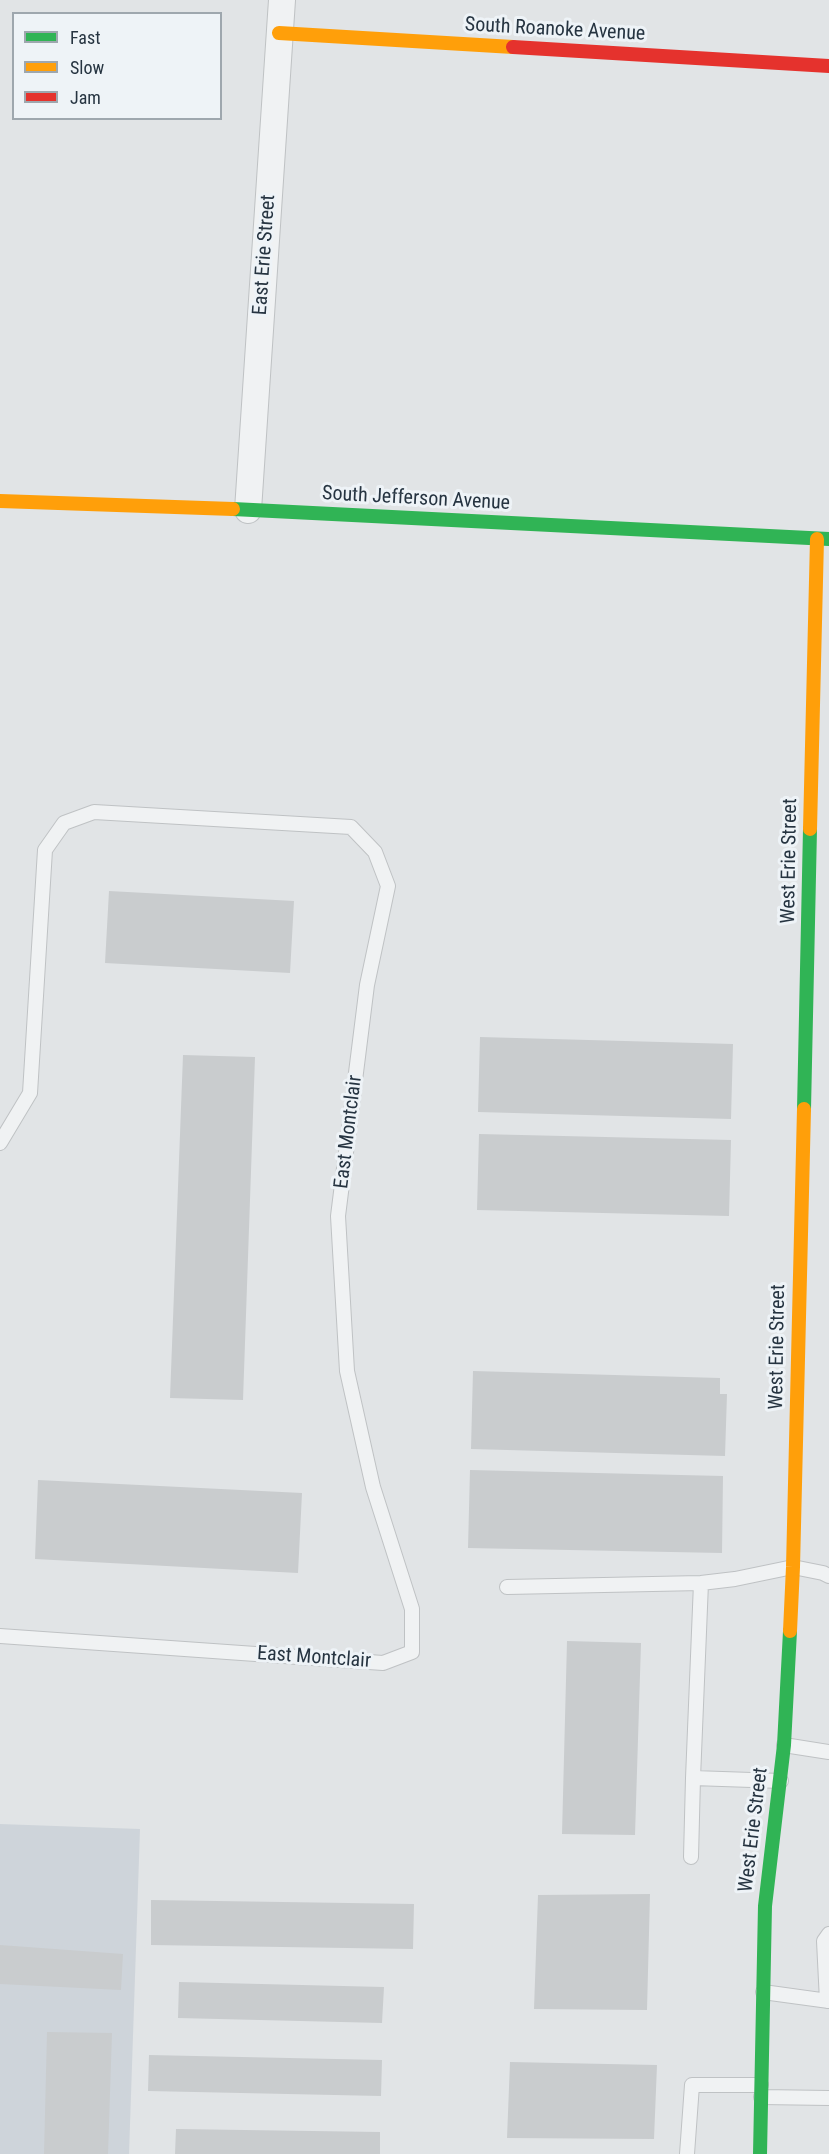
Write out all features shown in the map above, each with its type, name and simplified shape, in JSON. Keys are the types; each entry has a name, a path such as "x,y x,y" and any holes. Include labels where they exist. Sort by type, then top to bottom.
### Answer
{"street":[{"name":"East Erie Street","path":"248,510 282,0"},
{"name":"South Roanoke Avenue","path":"279,33 829,66"},
{"name":"South Jefferson Avenue","path":"0,501 248,510 823,539"},
{"name":"West Erie Street","path":"760,2154 765,1906 784,1745 793,1567 823,539"}],"lane":[{"name":"East Montclair","path":"0,1143 30,1093 45,850 63,823 94,812 351,827 375,852 388,886 368,985 338,1216 347,1371 373,1487 412,1609 412,1652 383,1663 0,1636"},
{"path":"507,1587 701,1583 735,1579 793,1567 829,1576"},
{"path":"691,1857 701,1583"},
{"path":"784,1745 829,1752"},
{"path":"693,1778 781,1781"},
{"path":"763,1992 828,2001 824,1941 829,1934"},
{"path":"687,2154 692,2085 829,2098"}],"shaded area":[{"path":"0,1824 140,1829 129,2154 0,2154"}],"building":[{"path":"109,891 294,901 290,973 105,963"},
{"path":"480,1037 733,1044 731,1119 478,1112"},
{"path":"183,1055 255,1057 243,1400 170,1398"},
{"path":"479,1134 731,1140 729,1216 477,1210"},
{"path":"473,1371 720,1378 720,1394 727,1394 725,1456 471,1449"},
{"path":"470,1470 723,1476 722,1553 468,1548"},
{"path":"38,1480 302,1493 298,1573 35,1559"},
{"path":"567,1641 641,1643 635,1835 562,1834"},
{"path":"650,1894 647,2010 534,2009 538,1895"},
{"path":"151,1900 414,1904 413,1949 151,1945"},
{"path":"0,1945 123,1954 121,1990 0,1984"},
{"path":"179,1982 384,1987 382,2023 178,2018"},
{"path":"47,2032 112,2033 108,2154 44,2154"},
{"path":"149,2055 382,2060 381,2096 148,2091"},
{"path":"510,2062 657,2065 654,2139 507,2138"},
{"path":"176,2129 380,2132 380,2154 175,2154"}],"traffic: fast":[{"path":"233,509 829,539"},
{"path":"804,1109 810,829"},
{"path":"760,2154 765,1906 784,1745 790,1631"}],"traffic: slow":[{"path":"279,33 513,47"},
{"path":"0,501 233,509"},
{"path":"810,829 817,539"},
{"path":"790,1631 804,1109"}],"traffic: jam":[{"path":"513,47 829,66"}]}
